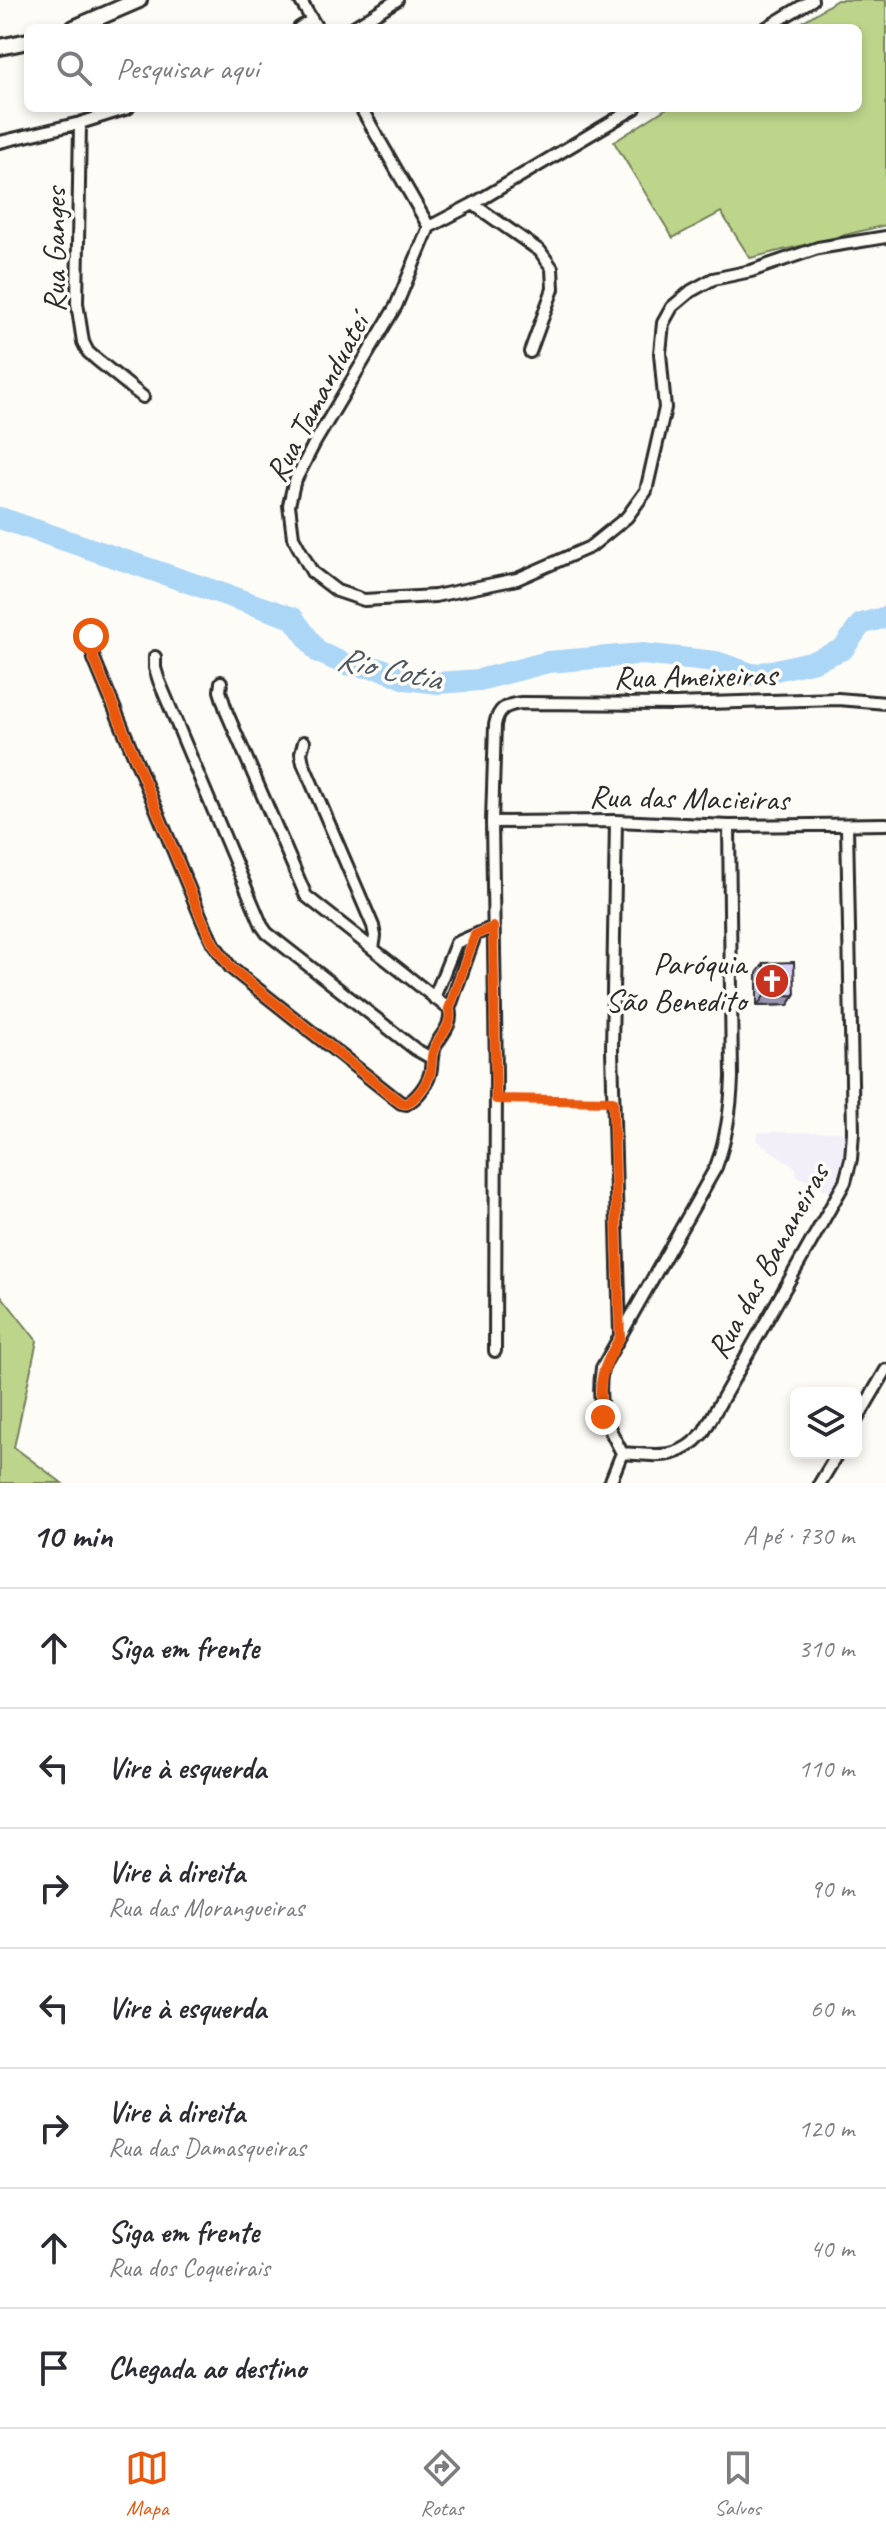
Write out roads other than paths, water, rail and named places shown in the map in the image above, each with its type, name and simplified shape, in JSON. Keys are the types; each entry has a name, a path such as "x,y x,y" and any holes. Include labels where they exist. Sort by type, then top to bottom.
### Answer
{"street":[{"path":"83,24 139,0"},
{"path":"300,0 314,24"},
{"path":"358,24 397,0"},
{"path":"773,24 812,0"},
{"path":"0,47 24,42"},
{"path":"0,142 115,112"},
{"path":"363,112 429,227 628,112"},
{"name":"Rua Ganges","path":"80,123 77,303 83,342 88,352 143,397"},
{"path":"473,204 540,251 552,268 553,289 530,352"},
{"name":"Rua Tamanduateí","path":"429,227 396,306 314,444 294,483 289,505 293,537 312,572 337,591 364,600 435,596 517,579 590,547 627,517 646,491 665,408 660,353 663,323 672,307 691,291 713,279 751,271 818,248 886,237"},
{"path":"91,636 94,659 208,933 221,957 245,980 401,1103 411,1102 428,1079 431,1058 450,1021 449,1009 475,935"},
{"path":"155,657 159,681 262,926 415,1049 431,1058"},
{"path":"221,682 220,691 227,713 300,887 316,906 449,1009"},
{"name":"Rua Ameixeiras","path":"492,822 495,725 497,715 504,707 521,703 674,704 838,699 886,703"},
{"path":"304,742 301,753 303,763 373,926 373,949"},
{"path":"616,821 613,1101 620,1337"},
{"name":"Rua das Macieiras","path":"492,822 616,821 729,826 886,824"},
{"path":"492,822 496,1099 495,1351"},
{"path":"610,1483 622,1453 603,1417 598,1393 602,1368 716,1167 726,1138 732,1077 729,826"},
{"name":"Rua das Bananeiras","path":"622,1453 671,1455 691,1446 703,1433 845,1182 853,1132 847,826"},
{"path":"434,998 456,943 493,927"},
{"path":"446,971 462,976"},
{"path":"862,1411 886,1370"},
{"path":"820,1483 834,1459"}],"waterway":[{"name":"Rio Cotia","path":"0,518 293,618 318,652 345,664 382,669 406,679 438,683 479,680 548,662 642,654 716,662 754,675 815,661 843,649 861,624 886,617"}],"place":[{"name":"Paróquia São Benedito","path":"772,981"}]}
